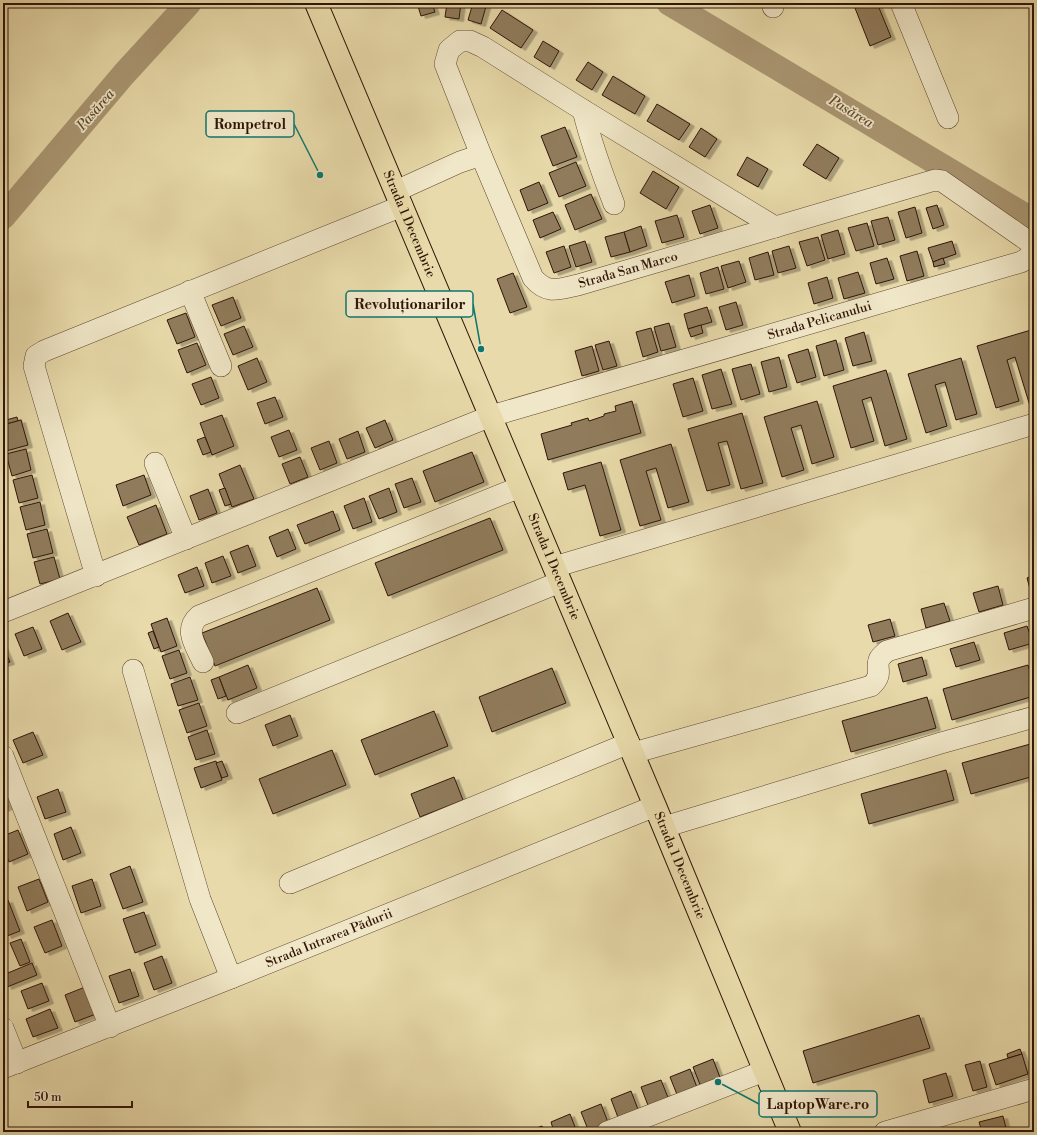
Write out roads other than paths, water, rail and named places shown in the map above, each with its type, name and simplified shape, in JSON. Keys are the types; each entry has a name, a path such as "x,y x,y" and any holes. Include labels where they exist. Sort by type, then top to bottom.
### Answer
{"main road":[{"name":"Strada 1 Decembrie","path":"316,3 631,748 790,1132"}],"street":[{"path":"901,3 948,118"},
{"name":"Strada San Marco","path":"583,110 483,47 470,42 460,41 449,50 445,64 481,155 530,272 540,286 548,289 560,289 578,285 776,228 928,182 935,180 942,181"},
{"path":"583,110 590,140 614,204"},
{"path":"583,110 776,228"},
{"path":"96,576 34,366 36,356 44,351 190,291 399,198 460,162 481,155"},
{"name":"Strada Pelicanului","path":"491,416 1021,262 1031,256 1032,247 1028,241 942,181"},
{"path":"190,291 220,366"},
{"path":"3,612 96,576 491,416"},
{"path":"237,713 557,575 669,534 902,462 1034,424"},
{"path":"155,463 186,539"},
{"path":"203,662 191,634 193,621 199,616 520,487"},
{"path":"290,883 631,748 871,686 879,674 878,665 880,658 887,651 1034,608"},
{"path":"133,670 200,899 231,978"},
{"path":"664,827 941,743 1034,717"},
{"path":"3,756 110,1026"},
{"name":"Strada Intrarea Pădurii","path":"10,1066 655,806"},
{"path":"3,1028 10,1066"},
{"path":"607,1132 764,1071"},
{"path":"886,1132 1034,1089"}],"waterway":[{"name":"Pasărea","path":"3,217 124,74 189,3"},
{"name":"Pasărea","path":"669,3 1034,221"}],"place":[{"name":"Rompetrol","path":"320,175"},
{"name":"Revoluționarilor","path":"481,349"},
{"name":"LaptopWare.ro","path":"718,1082"}]}
